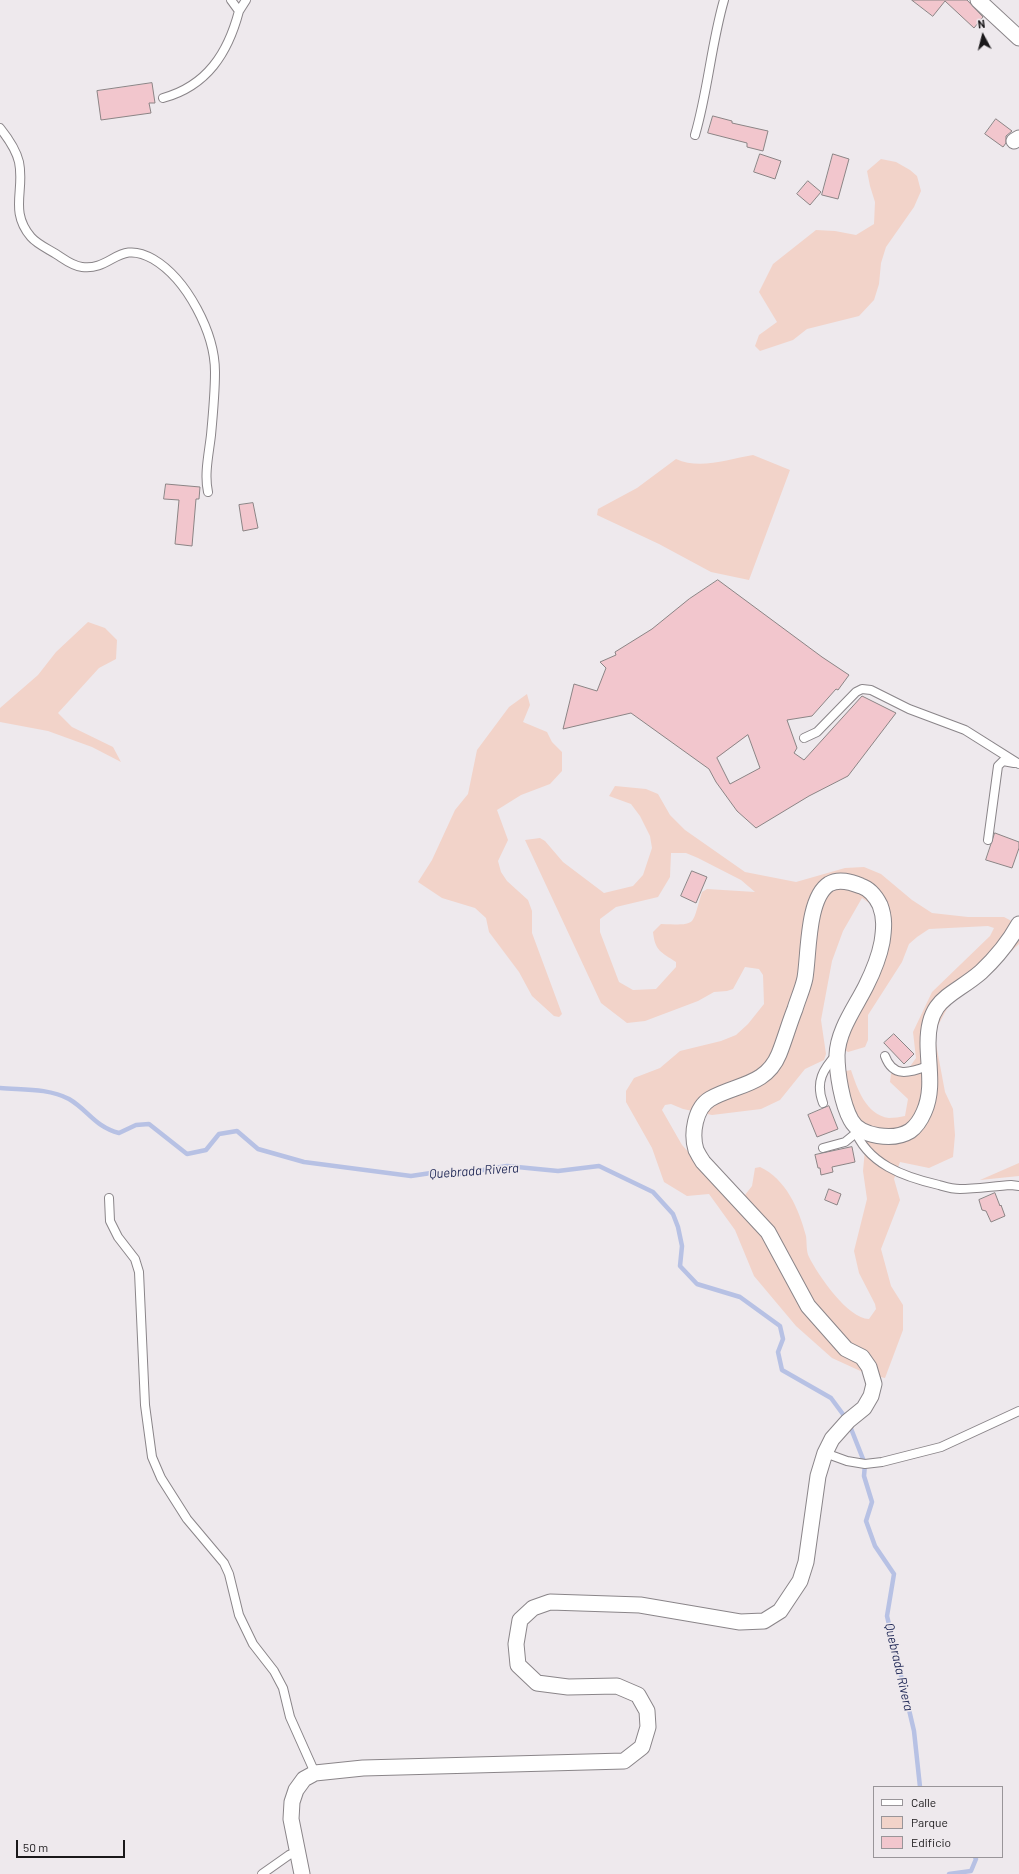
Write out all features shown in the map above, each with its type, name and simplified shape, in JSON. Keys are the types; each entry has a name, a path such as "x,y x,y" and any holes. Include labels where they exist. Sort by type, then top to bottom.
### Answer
{"street":[{"path":"978,0 1019,38"},
{"path":"302,1874 299,1851 291,1819 292,1802 296,1790 304,1779 315,1773 363,1768 624,1761 642,1747 648,1727 647,1711 638,1696 617,1686 568,1687 537,1683 518,1665 516,1644 520,1620 533,1608 550,1602 640,1605 740,1622 764,1621 780,1611 800,1581 806,1562 818,1476 825,1453 832,1439 848,1421 864,1408 871,1396 874,1384 869,1367 862,1357 846,1349 808,1306 768,1232 703,1162 696,1150 695,1126 698,1114 708,1100 725,1092 742,1087 760,1077 770,1068 778,1056 805,980 812,915 816,900 829,884 846,881 864,887 875,896 881,909 885,926 879,957 867,985 845,1025 837,1053 839,1077 854,1127 861,1131 880,1135 898,1136 911,1130 920,1120 927,1105 930,1086 928,1038 931,1016 942,1000 980,973 1002,951 1019,924"}],"lane":[{"path":"231,0 239,11"},
{"path":"162,98 177,94 196,84 205,76 229,41 239,11 246,0"},
{"path":"695,135 701,113 717,24 724,0"},
{"path":"0,128 15,151 19,163 19,214 23,226 32,238 72,264 82,267 101,264 130,252 141,253 164,268 184,289 194,303 202,317 208,334 215,370 208,458 208,492"},
{"path":"804,738 817,732 856,692 862,689 871,690 909,709 965,730 1019,764"},
{"path":"988,840 998,766 1003,761 1019,764"},
{"path":"823,1103 820,1094 823,1071 837,1053"},
{"path":"885,1056 888,1066 895,1070 908,1072 928,1066"},
{"path":"823,1148 845,1142 854,1127"},
{"path":"854,1127 865,1149 882,1163 911,1178 950,1188 961,1189 1011,1185 1019,1186"},
{"path":"109,1198 110,1221 118,1237 135,1259 139,1272 145,1405 152,1457 161,1478 187,1519 224,1563 229,1574 241,1621 253,1644 274,1671 282,1688 290,1717 315,1773"},
{"path":"825,1453 853,1462 865,1464 882,1462 941,1447 1019,1411"},
{"path":"262,1874 289,1855 299,1851"}],"green space":[{"path":"881,159 896,162 910,170 917,176 921,191 914,207 886,247 881,263 879,284 874,300 859,316 807,329 793,340 760,351 755,346 759,335 777,322 759,292 773,264 816,230 835,231 856,235 874,224 875,202 867,171"},
{"path":"753,455 790,470 749,580 711,572 659,544 597,515 598,509 637,488 676,459 695,464 704,464"},
{"path":"88,622 105,628 117,640 116,659 99,668 58,713 72,727 113,747 121,762 92,747 48,731 0,722 0,708 38,675 56,652"},
{"path":"527,694 530,705 523,722 547,732 552,742 562,752 562,771 550,784 521,795 497,810 508,840 498,861 501,872 507,881 528,900 532,911 532,933 562,1014 559,1017 554,1016 532,996 519,972 489,932 486,918 475,908 442,898 418,882 432,860 455,810 468,794 477,750 509,707"},
{"path":"615,786 646,789 658,794 670,815 685,830 745,872 796,882 845,868 864,867 881,874 912,900 932,913 968,917 1004,917 1019,925 1019,944 977,983 949,1005 934,1033 945,1092 953,1109 955,1135 953,1157 929,1168 900,1162 894,1179 900,1200 881,1249 891,1286 903,1305 903,1330 885,1378 867,1374 832,1358 796,1326 754,1276 735,1230 709,1194 687,1196 664,1182 652,1148 626,1102 626,1091 634,1078 660,1068 680,1051 721,1041 736,1035 748,1024 764,1004 763,975 759,969 745,967 733,989 714,992 698,1001 645,1021 627,1023 601,1003 525,840 540,838 545,841 563,862 604,893 633,886 643,875 652,848 650,836 640,816 631,804 609,796","holes":["671,853 686,853 698,858 741,880 755,892 707,889 702,892 694,918 691,922 687,924 661,924 653,932 655,943 663,953 676,962 676,967 656,989 633,990 619,982 600,932 600,919 616,907 658,897 670,877","862,898 875,907 878,924 866,975 835,1044 848,1052 865,1047 868,1040 868,1015 902,962 909,944 917,937 929,929 988,926 994,928 990,936 932,992 913,1032 916,1058 909,1068 898,1066 891,1074 890,1082 908,1099 905,1116 889,1118 874,1112 864,1100 856,1085 851,1070 835,1073 865,1149 863,1171 867,1199 854,1251 859,1273 875,1304 876,1309 869,1319 852,1312 826,1285 808,1255 806,1236 795,1205 784,1187 777,1179 760,1167 755,1168 752,1186 745,1195 722,1188 682,1145 662,1110 665,1105 671,1104 683,1109 712,1115 761,1109 780,1100 805,1069 824,1060 826,1054 821,1020 832,961 843,931"]},
{"path":"1019,1163 1019,1176 980,1180"}],"building":[{"path":"912,0 967,0 983,17 974,28 945,1 933,16"},
{"path":"152,83 155,103 149,103 151,113 101,120 97,91"},
{"path":"713,116 732,121 732,123 768,131 763,151 747,147 747,143 708,133"},
{"path":"996,119 1012,131 1006,136 1006,143 1003,147 985,134"},
{"path":"760,154 781,161 775,179 754,172"},
{"path":"833,154 849,159 838,199 822,195"},
{"path":"808,181 821,192 810,205 797,194"},
{"path":"166,484 200,487 199,499 196,499 192,546 175,544 179,500 164,499"},
{"path":"253,503 258,528 243,531 239,505"},
{"path":"718,580 822,657 849,675 838,690 836,689 812,716 787,720 797,748 794,753 804,760 862,696 896,713 848,776 809,796 756,828 737,811 716,782 709,769 631,713 563,729 574,684 597,691 606,668 600,662 616,655 615,652 652,629 689,599","holes":["748,735 760,768 730,784 717,758"]},
{"path":"995,833 1019,842 1019,848 1012,868 986,860"},
{"path":"692,871 707,877 696,903 681,896"},
{"path":"894,1034 914,1054 904,1064 884,1043"},
{"path":"829,1106 838,1129 817,1137 808,1115"},
{"path":"852,1147 855,1162 832,1167 833,1172 821,1175 815,1155"},
{"path":"829,1189 841,1194 837,1205 825,1200"},
{"path":"995,1193 1005,1216 991,1222 986,1211 982,1210 979,1200"}],"waterway":[{"name":"Quebrada Rivera","path":"0,1088 44,1091 61,1095 76,1103 104,1127 119,1133 136,1125 149,1124 187,1154 206,1150 219,1134 237,1131 258,1149 304,1162 411,1176 431,1173 459,1174 507,1166 558,1171 599,1166 653,1192 673,1214 678,1227 682,1246 680,1266 697,1284 740,1297 780,1326 783,1339 778,1352 782,1370 831,1398 848,1421 865,1464 864,1476 872,1502 866,1521 875,1546 894,1574 887,1616 914,1731 920,1786"},
{"name":"Quebrada Rivera","path":"949,1874 971,1871 976,1858"}]}
